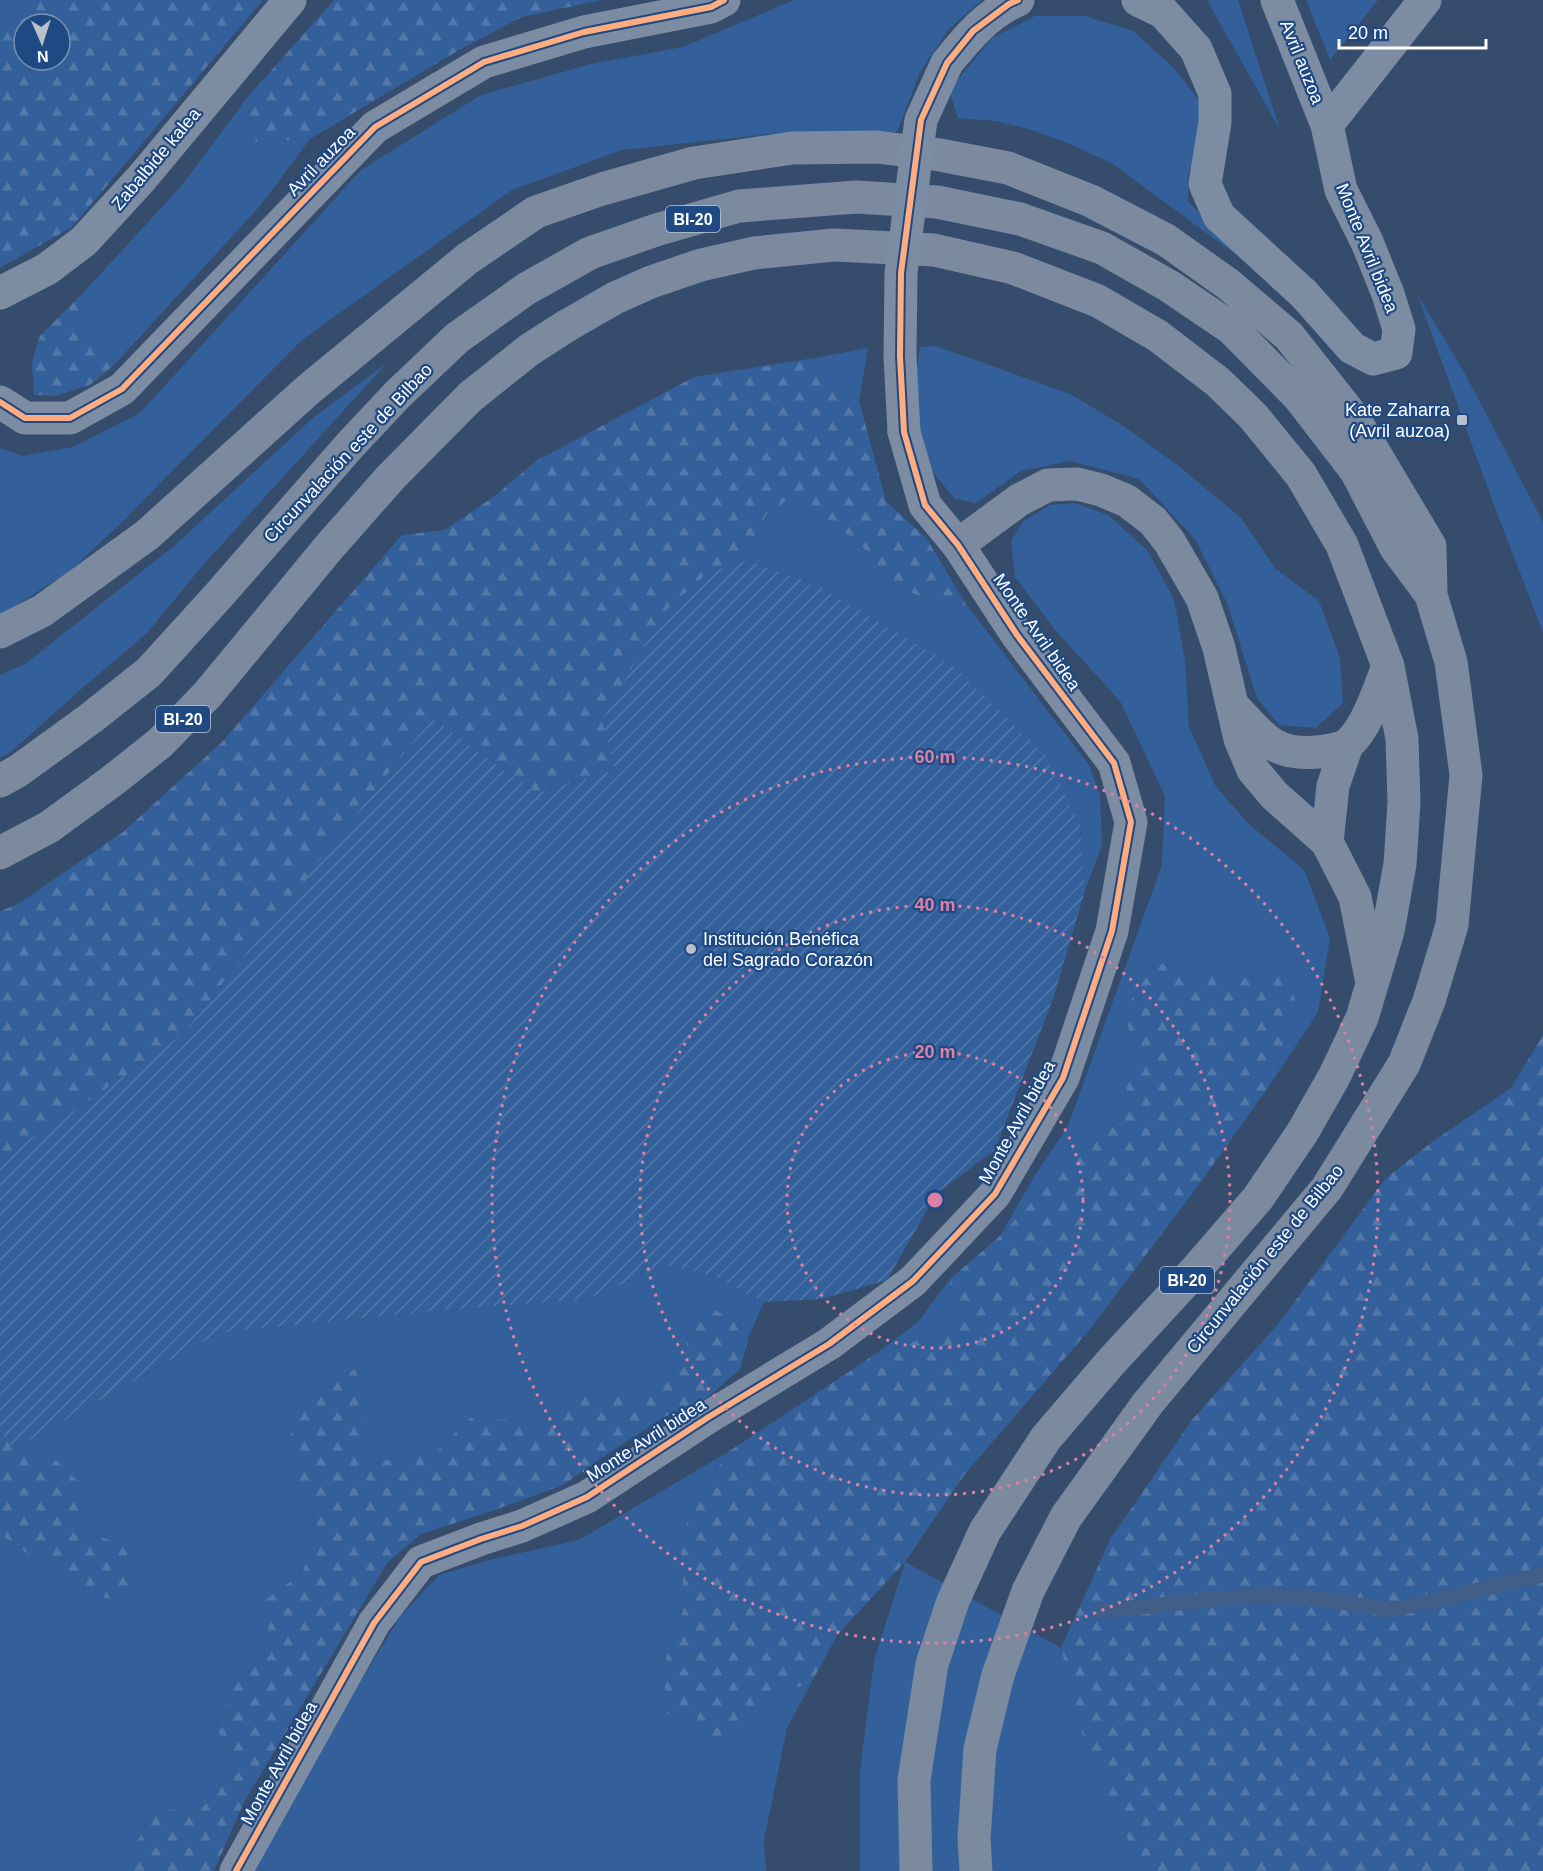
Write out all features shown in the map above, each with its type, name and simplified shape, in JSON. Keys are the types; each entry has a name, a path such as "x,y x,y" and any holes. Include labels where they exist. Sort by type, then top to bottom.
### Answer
{"main road":[{"path":"0,632 42,611 147,535 318,382 467,259 536,212 602,189 694,163 792,148 877,147 939,155 1008,168 1091,201 1166,240 1228,284 1289,336 1353,417 1430,546 1431,595"},
{"name":"Circunvalación este de Bilbao","path":"0,781 18,771 91,718 149,672 351,444 398,394 458,338 526,289 591,253 657,230 739,206 856,197 937,202 1020,219 1102,248 1169,286 1231,328 1299,397 1356,471 1396,548 1431,595 1451,662 1466,775 1452,925 1429,1001 1404,1064 1327,1188 1148,1403 1066,1517 1028,1591 998,1675 980,1749 974,1839 976,1871"},
{"name":"BI-20","path":"0,853 49,827 160,743 207,695 330,546 391,477 470,397 529,350 568,325 615,298 651,282 701,265 754,253 834,245 934,249 1013,268 1098,301 1158,336 1218,382 1253,416 1301,475 1342,545 1388,666 1402,739 1404,802 1400,864 1388,931 1362,1018 1334,1077 1302,1133 1258,1198 1046,1438 985,1531 953,1601 932,1664 914,1780 916,1871"},
{"path":"958,545 1019,500 1048,485 1077,484 1101,490 1127,501 1153,521 1169,541 1202,598 1219,648 1240,739 1253,770 1274,795 1327,842 1355,897 1372,982"},
{"path":"1327,842 1333,786 1347,744 1365,721 1388,666"},
{"path":"1233,706 1263,737 1279,749 1300,754 1326,751 1347,744"}],"street":[{"name":"Zabalbide kalea","path":"0,293 48,269 84,242 141,178 290,0"},
{"name":"Avril auzoa","path":"0,402 25,418 70,418 122,389 375,127 484,62 584,32 711,7 723,0"},
{"name":"Monte Avril bidea","path":"1138,0 1163,12 1196,49 1215,94 1215,122 1204,184 1219,216 1304,294 1352,348 1373,359 1396,353 1399,329 1367,242 1341,190 1327,125"},
{"name":"Avril auzoa","path":"1277,0 1327,125"},
{"path":"1327,125 1425,0"},
{"name":"Monte Avril bidea","path":"236,1871 374,1623 421,1562 522,1526 587,1497 707,1418 829,1344 913,1281 995,1194 1063,1078 1112,931 1131,822 1114,763 1017,635 958,545 925,506 904,432 900,356 901,273 921,120 947,63 973,32 1014,2"}],"green space":[{"path":"0,0 38,0 36,12 12,12 12,21 0,23"},
{"path":"38,0 263,0 72,227 0,268 0,23 12,21 12,72 72,72 72,12 36,12"},
{"path":"334,0 602,0 522,17 459,50 310,139 256,142 246,99"},
{"path":"794,0 982,0 948,30 920,72 897,132 770,134 622,150 512,190 302,340 119,525 70,571 14,607 0,613 0,448 22,456 73,447 140,413 361,170 481,95 591,64 683,47"},
{"path":"1207,0 1238,0 1280,130"},
{"path":"1306,0 1378,0 1330,60"},
{"path":"1035,16 1085,16 1133,31 1175,69 1200,102 1203,138 1188,176 1188,202 1237,247 1239,257 1113,164 1032,130 996,121 958,118 949,90 992,38"},
{"path":"246,99 256,142 310,139 260,206 113,366 79,318 83,293 183,184"},
{"path":"83,293 80,318 113,366 90,385 55,396 34,395 32,362 40,336"},
{"path":"1418,296 1463,370 1543,522 1543,632 1495,508"},
{"path":"936,346 1070,394 1122,425 1180,467 1241,518 1276,569 1319,601 1340,658 1343,703 1316,728 1279,725 1257,698 1227,603 1195,539 1139,479 1070,461 1021,471 976,503 955,499 927,465 917,424 916,377 920,347"},
{"path":"868,348 859,401 814,358"},
{"path":"814,358 859,401 886,501 927,539 966,604 954,610 892,585 868,552 797,493 766,515 747,560 707,573 616,770 536,793 432,718 183,1034 83,1105 19,1146 0,1165 0,911 18,904 123,832 222,742 402,535 445,530 496,495 536,461 694,377"},
{"path":"387,363 204,564 147,633 12,751 0,758 0,675 25,664 174,546 315,416"},
{"path":"797,492 868,552 892,585 954,610 966,604 1089,765 1100,795 1102,845 1085,891 1080,824 814,584 747,560 766,515"},
{"path":"1075,503 1108,515 1147,550 1174,599 1185,661 1189,727 1216,787 1249,824 1304,870 1330,938 1318,1012 1272,1082 1297,1007 1286,969 1236,980 1156,962 1125,1009 1135,1062 1115,1124 1047,1185 1000,1236 1035,1175 1068,1126 1162,865 1165,796 1120,701 1055,630 1015,577 1011,540 1024,521 1050,505"},
{"path":"747,560 814,584 952,665 1044,754 1080,824 1085,891 1053,999 995,1150 937,1193 887,1280 822,1299 764,1302 710,1275 665,1265 588,1299 436,1311 218,1333 14,1449 0,1432 0,1165 19,1146 83,1105 183,1034 432,718 536,793 615,770 602,720 663,613 707,573"},
{"path":"1156,962 1236,980 1286,969 1297,1007 1272,1082 1195,1190 1090,1329 964,1475 905,1562 838,1634 810,1685 771,1692 749,1727 714,1742 693,1713 666,1714 664,1664 684,1607 681,1552 690,1506 728,1452 874,1355 955,1328 950,1279 1000,1236 1047,1185 1115,1124 1135,1062 1125,1009"},
{"path":"1543,1035 1543,1871 1139,1871 1121,1821 1083,1737 1061,1648 1111,1538 1192,1420 1279,1323 1386,1178 1432,1142 1511,1088"},
{"path":"665,1265 710,1275 764,1302 749,1336 727,1316 691,1318 684,1358 649,1392 583,1391 542,1422 470,1418 438,1450 377,1462 355,1448 371,1407 355,1369 309,1392 298,1481 320,1534 301,1574 266,1600 271,1654 233,1684 217,1729 234,1769 202,1808 154,1811 121,1871 0,1871 0,1540 4,1537 79,1590 82,1527 56,1460 14,1449 218,1333 436,1311 588,1299"},
{"path":"950,1279 955,1328 874,1355 919,1321"},
{"path":"702,1304 727,1316 749,1336 740,1369 706,1399 668,1415 563,1485 421,1534 387,1563 244,1802 214,1871 121,1871 154,1811 202,1808 234,1769 217,1729 233,1683 271,1654 265,1600 301,1574 320,1534 286,1445 309,1392 355,1369 371,1407 356,1448 377,1462 438,1450 470,1418 542,1422 583,1391 649,1392 684,1358 691,1318"},
{"path":"0,1432 14,1449 56,1460 85,1488 82,1527 127,1549 128,1604 79,1590 4,1537 0,1540"},
{"path":"728,1452 690,1506 681,1552 684,1607 664,1664 666,1714 693,1713 749,1727 771,1692 810,1685 787,1728 764,1840 766,1871 255,1871 295,1788 400,1617 439,1575 493,1559 579,1540"},
{"path":"905,1562 1061,1648 1083,1737 1121,1821 1139,1871 860,1871 860,1771 874,1661"}],"waterway":[{"path":"1102,1611 1256,1595 1315,1598 1392,1610 1543,1575"}],"cycle path":[{"path":"0,402 25,418 70,418 122,389 375,127 484,62 584,32 711,7 724,0"},
{"path":"236,1871 374,1623 421,1562 522,1526 587,1497 707,1418 829,1344 913,1281 995,1194 1063,1078 1112,931 1131,822 1114,763 1017,635 958,545 925,505 904,432 900,356 901,273 921,120 947,63 973,31 1009,4 1018,0"}],"place":[{"name":"Kate Zaharra (Avril auzoa)","path":"1462,420"},
{"name":"Institución Benéfica del Sagrado Corazón","path":"691,949"}]}
